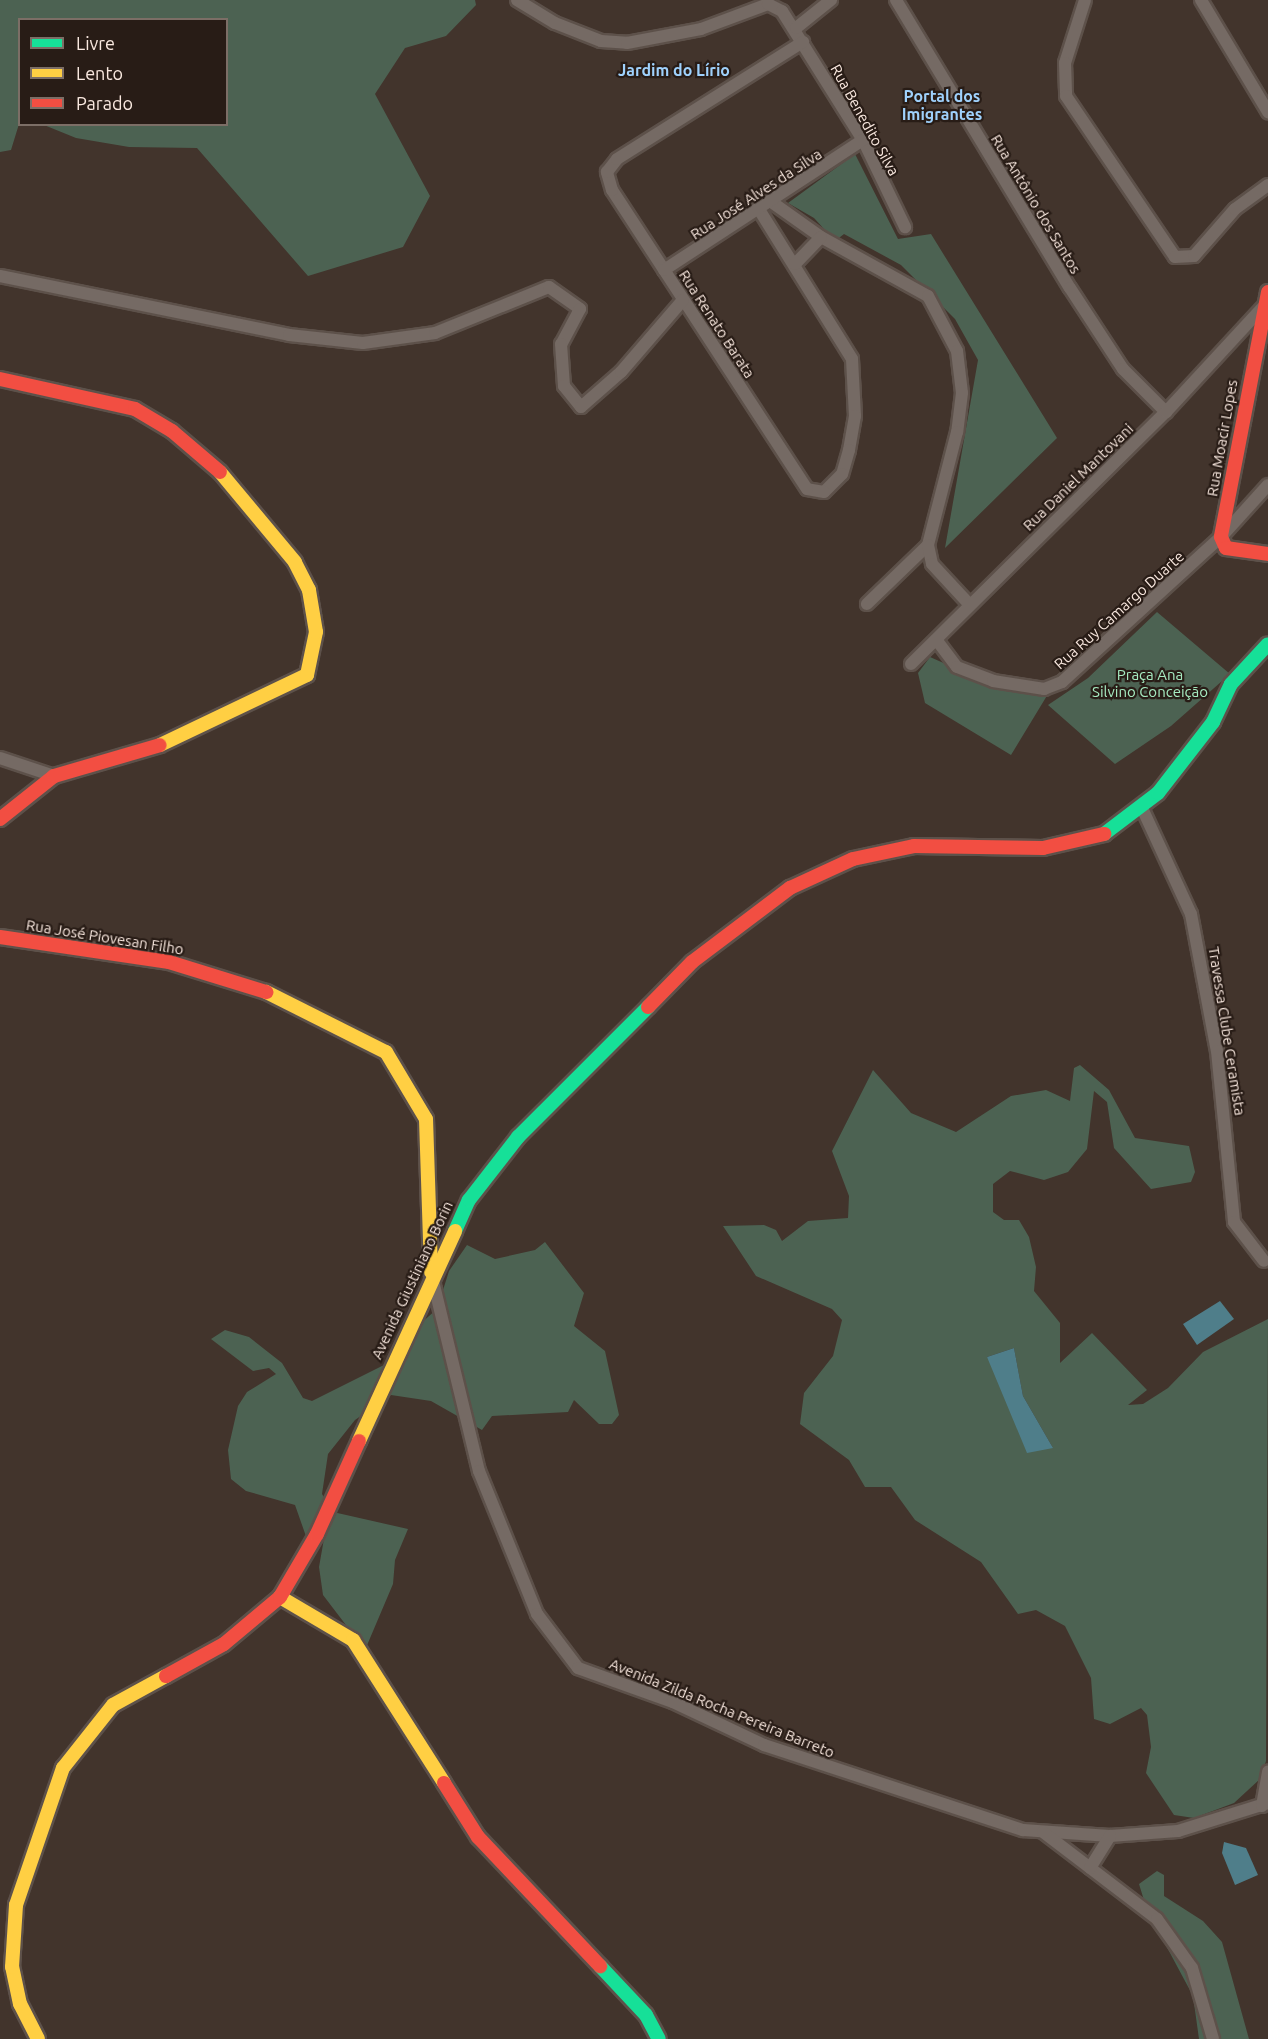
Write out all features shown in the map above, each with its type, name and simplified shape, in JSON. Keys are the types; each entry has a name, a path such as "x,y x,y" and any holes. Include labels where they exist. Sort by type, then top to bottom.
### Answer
{"street":[{"path":"517,0 555,23 601,41 650,42 768,4 796,28 831,0"},
{"name":"Rua Antônio dos Santos","path":"896,0 1070,288 1123,369 1166,412"},
{"path":"1085,0 1065,63 1066,96 1175,257 1194,256 1235,209 1268,185"},
{"path":"1201,0 1268,112"},
{"name":"Rua Benedito Silva","path":"796,28 863,141 905,227"},
{"name":"Rua Renato Barata","path":"795,264 843,339 855,386 842,474 824,492 807,489 612,190 607,172 617,159 803,42"},
{"name":"Rua José Alves da Silva","path":"664,270 773,203 863,141"},
{"path":"773,203 821,237 928,296 957,351 962,393 957,432 928,545 932,564 969,604"},
{"path":"760,211 795,264 821,237"},
{"path":"0,276 289,335 363,342 435,333 549,287 580,309 561,344 564,386 581,407 621,372 683,300"},
{"name":"Rua Moacir Lopes","path":"1221,537 1262,308 1268,292"},
{"name":"Rua Daniel Mantovani","path":"911,664 938,642 969,604 1166,412 1262,308"},
{"path":"0,379 135,409 172,431 216,467 295,562 309,590 316,632 307,675 294,684 178,740 54,776 0,819"},
{"name":"Rua Ruy Camargo Duarte","path":"938,642 957,667 993,681 1044,689 1062,682 1221,537 1268,485"},
{"path":"1221,537 1226,548 1268,554"},
{"path":"867,604 928,545"},
{"name":"Avenida Giustiniano Borin","path":"38,2039 20,2004 12,1967 16,1905 63,1768 113,1705 224,1644 280,1597 317,1534 431,1273 469,1200 519,1137 692,962 790,888 853,859 914,846 1054,846 1107,833 1142,808 1213,722 1231,684 1268,644"},
{"path":"0,758 54,776"},
{"name":"Travessa Clube Ceramista","path":"1142,808 1191,914 1217,1051 1234,1222 1264,1261"},
{"name":"Rua José Piovesan Filho","path":"0,937 169,962 287,999 386,1052 426,1119 431,1273"},
{"name":"Avenida Zilda Rocha Pereira Barreto","path":"431,1273 479,1471 537,1614 578,1668 882,1787 1042,1832 1110,1836 1178,1831 1265,1805"},
{"path":"280,1597 353,1640 478,1837 646,2015 658,2039"},
{"path":"1265,1805 1268,1772"},
{"path":"1042,1832 1164,1929 1192,1968 1213,2039"},
{"path":"1090,1868 1110,1836"}],"green space":[{"path":"0,0 475,0 476,5 446,36 405,48 375,94 430,196 403,247 308,276 197,148 129,147 76,138 46,126 228,126 228,18 18,18 18,126 11,150 0,152"},
{"path":"855,154 898,239 931,234 1057,438 945,548 978,360 955,319 901,265 844,234 835,241 814,218 788,203"},
{"name":"Praça Ana Silvino Conceição","path":"1157,612 1230,674 1171,726 1115,764 1048,705 1088,678"},
{"path":"930,657 1002,689 1048,694 1011,755 925,703 918,673"},
{"path":"1080,1065 1109,1090 1135,1138 1189,1146 1195,1172 1191,1182 1151,1189 1114,1148 1107,1102 1094,1091 1087,1149 1068,1172 1044,1180 1010,1171 993,1184 993,1212 1004,1220 1019,1220 1029,1237 1036,1267 1034,1291 1060,1323 1060,1363 1092,1333 1147,1390 1128,1405 1143,1404 1168,1388 1203,1352 1268,1319 1266,1761 1260,1779 1234,1803 1194,1818 1174,1815 1146,1773 1151,1747 1147,1715 1141,1708 1110,1724 1094,1719 1091,1678 1065,1626 1036,1610 1018,1614 981,1562 915,1520 891,1487 865,1487 849,1460 800,1424 804,1393 833,1356 842,1320 832,1309 756,1276 723,1226 764,1225 776,1230 782,1241 808,1221 848,1218 849,1196 832,1151 873,1070 911,1113 956,1132 1011,1096 1046,1090 1070,1101 1074,1068","holes":["1014,1348 1023,1396 1053,1448 987,1357"]},
{"path":"545,1242 584,1293 574,1326 605,1351 619,1415 612,1424 599,1424 574,1400 568,1412 492,1416 482,1430 431,1401 391,1395 355,1420 328,1454 322,1494 333,1512 408,1529 395,1560 393,1584 365,1650 323,1595 319,1567 325,1533 308,1542 295,1505 246,1491 231,1479 228,1450 238,1406 247,1392 276,1374 269,1368 253,1371 211,1339 225,1330 249,1337 282,1363 303,1398 312,1401 388,1363 403,1339 437,1309 449,1271 467,1245 495,1259 535,1250"},
{"path":"1157,1871 1164,1875 1164,1896 1203,1921 1222,1942 1249,2039 1199,2039 1193,1996 1147,1910 1139,1884"}],"water":[{"path":"1220,1301 1234,1319 1197,1345 1183,1324"},
{"path":"1014,1348 1023,1396 1053,1448 1027,1453 987,1357"},
{"path":"1224,1842 1246,1848 1258,1875 1235,1885 1222,1853"}],"traffic: fast":[{"path":"1104,834 1158,793 1213,722 1231,684 1268,644"},
{"path":"455,1231 469,1200 518,1137 648,1007"},
{"path":"600,1966 646,2015 659,2039"}],"traffic: slow":[{"path":"160,745 307,675 316,632 309,590 295,562 220,472"},
{"path":"266,992 386,1052 426,1119 431,1272"},
{"path":"359,1441 455,1231"},
{"path":"280,1597 353,1640 444,1783"},
{"path":"38,2039 20,2004 12,1967 16,1905 63,1768 113,1705 166,1676"}],"traffic: jam":[{"path":"1268,292 1221,537 1226,548 1268,554"},
{"path":"0,379 135,409 172,431 220,472"},
{"path":"0,819 54,776 160,745"},
{"path":"648,1007 692,962 790,888 853,859 914,846 1043,848 1104,834"},
{"path":"0,937 169,962 266,992"},
{"path":"166,1676 224,1644 280,1597 317,1534 359,1441"},
{"path":"444,1783 478,1837 600,1966"}],"district":[{"name":"Jardim do Lírio","path":"674,70"},
{"name":"Portal dos Imigrantes","path":"942,105"}]}
